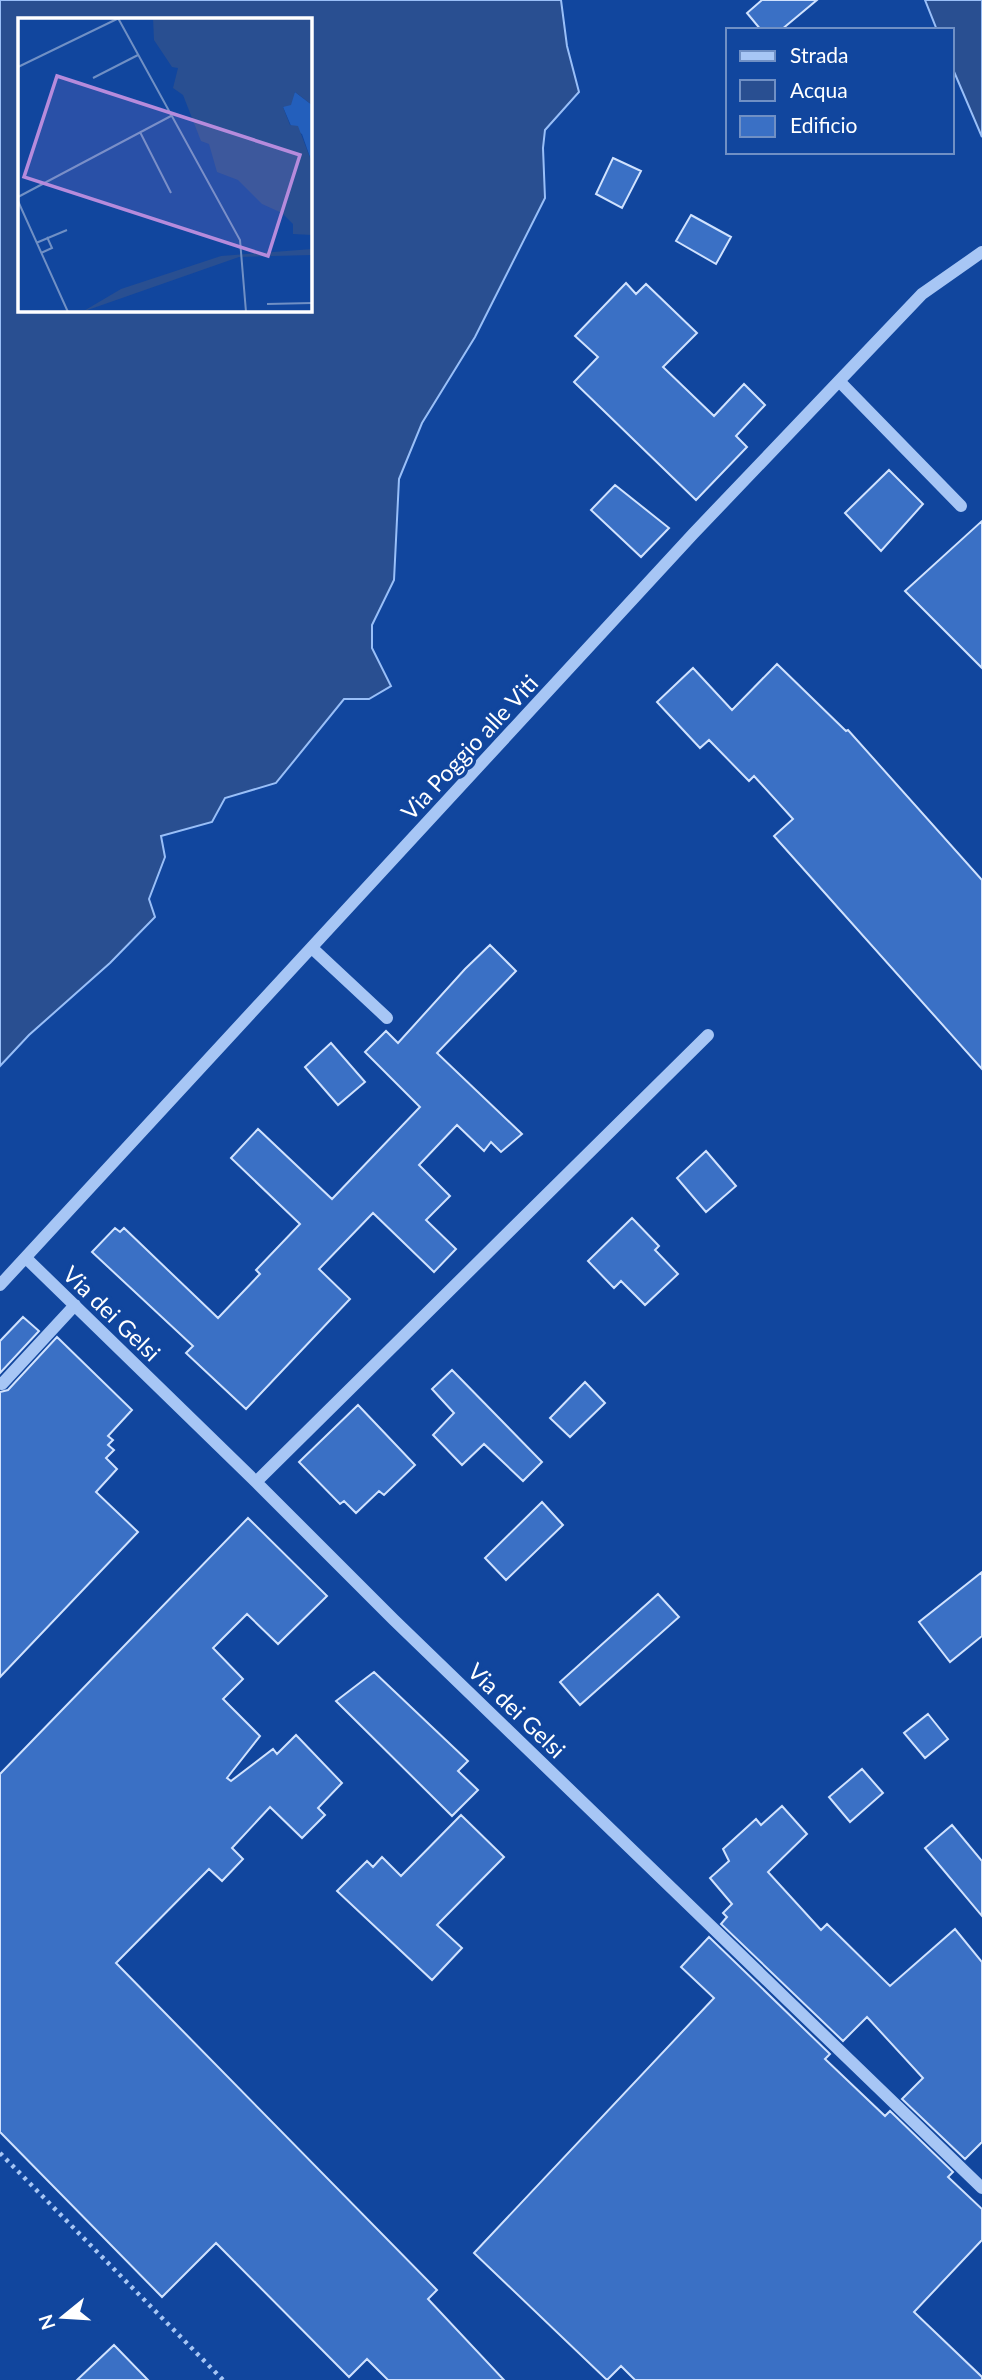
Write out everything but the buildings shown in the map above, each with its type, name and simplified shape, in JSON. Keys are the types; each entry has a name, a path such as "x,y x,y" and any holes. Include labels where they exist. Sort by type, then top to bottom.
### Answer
{"street":[{"name":"Via Poggio alle Viti","path":"0,1285 693,534 922,294 982,251"},
{"path":"839,381 961,506"},
{"path":"312,948 387,1018"},
{"path":"256,1482 708,1035"},
{"name":"Via dei Gelsi","path":"26,1258 394,1620 982,2188"},
{"path":"2,1384 75,1305"}],"path":[{"path":"0,2153 223,2380"}],"water":[{"path":"0,0 561,0 567,46 579,92 545,130 545,198 475,337 422,423 399,479 394,580 372,625 372,648 391,686 369,699 344,699 276,783 225,798 212,822 161,836 165,857 149,899 155,917 110,963 29,1035 0,1066"},
{"path":"925,0 982,0 982,137 954,72 954,28 936,28"}]}
